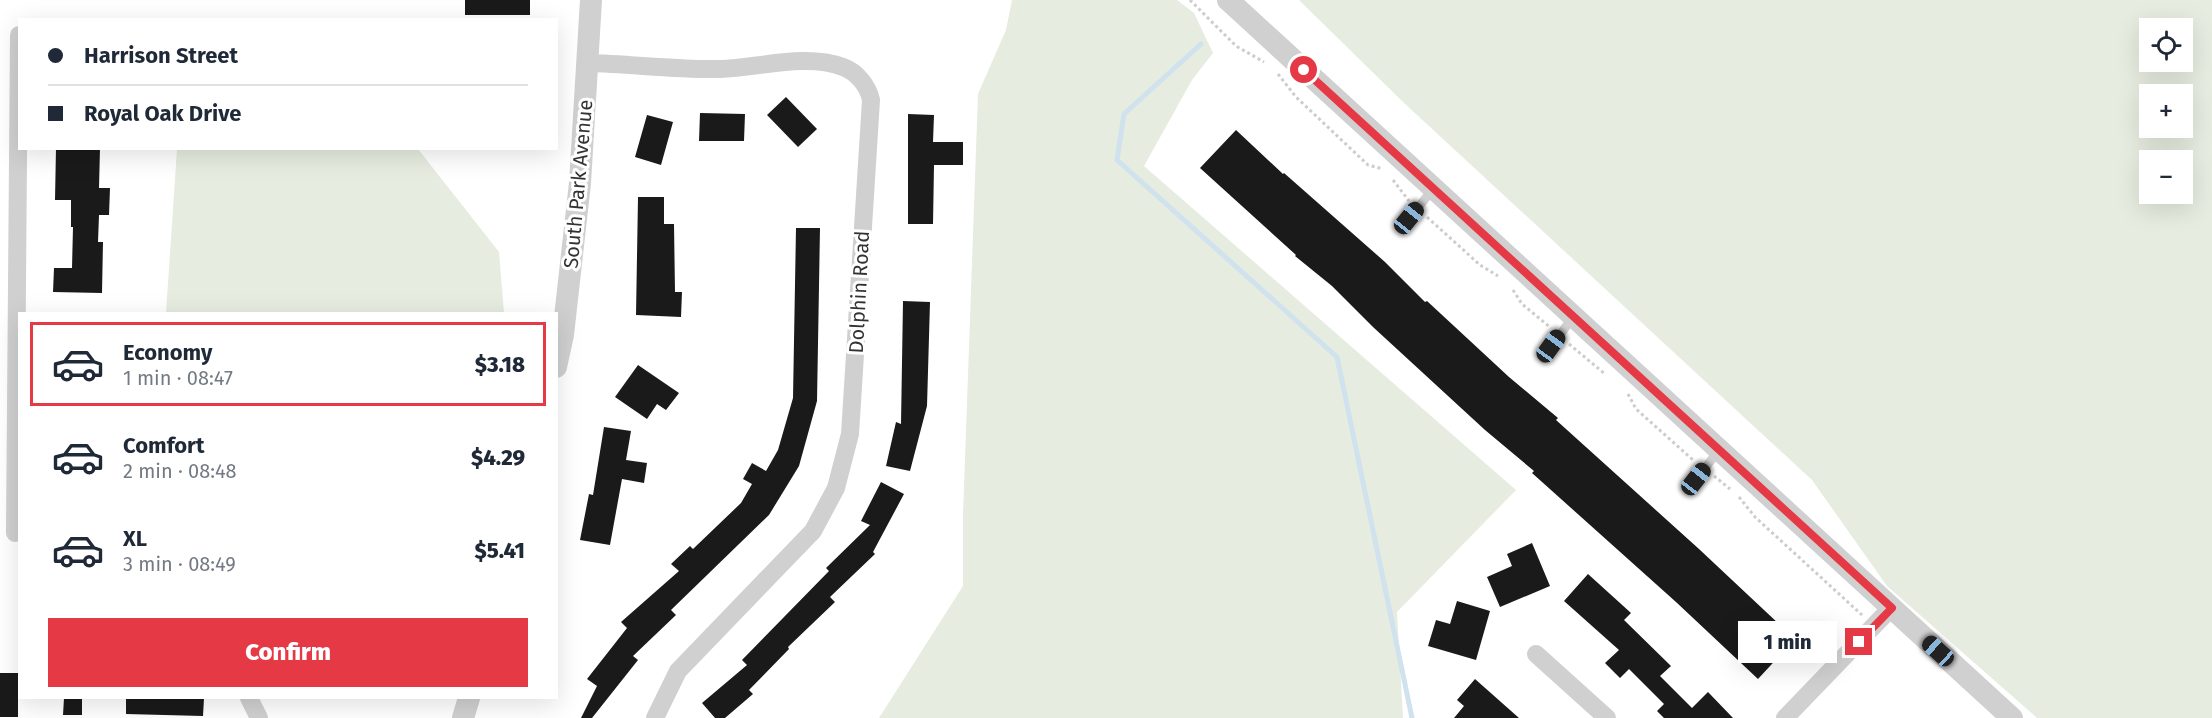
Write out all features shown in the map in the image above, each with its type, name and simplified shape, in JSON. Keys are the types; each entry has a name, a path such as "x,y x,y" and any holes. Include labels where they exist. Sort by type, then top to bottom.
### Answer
{"street":[{"name":"South Park Avenue","path":"558,358 563,335 580,183 591,0"},
{"path":"1228,0 2012,718"},
{"name":"Dolphin Road","path":"588,63 721,69 803,61 821,62 845,67 853,73 865,86 871,100 850,434 836,488 813,531 678,671 656,718"},
{"path":"12,533 18,106"},
{"path":"1785,718 1892,608"},
{"path":"1536,654 1607,718"},
{"path":"250,699 259,718"},
{"path":"463,718 469,699"}],"lane":[{"path":"1401,229 1433,189"},
{"path":"1543,358 1573,316"},
{"path":"1688,490 1719,450"}],"path":[{"path":"1190,0 1236,46 1271,66 1296,97 1368,165 1387,170"},
{"path":"1392,178 1403,195 1417,208 1480,265 1499,276"},
{"path":"1508,282 1522,304 1607,376"},
{"path":"1624,386 1636,409 1704,469 1737,494 1755,518 1863,616"}],"shaded area":[{"path":"1012,0 1177,0 1194,13 1213,53 1192,80 1144,166 1516,490 1397,612 1403,718 879,718 963,586 963,515 978,94 1006,30"},
{"path":"1299,0 2212,0 2212,718 2037,718 1887,586 1812,480 1403,102"},
{"path":"177,150 419,150 499,252 504,312 166,312"}],"building":[{"path":"465,0 530,0 530,15 465,15"},
{"path":"786,97 817,129 798,147 767,115"},
{"path":"700,113 745,114 744,141 699,141"},
{"path":"908,114 934,115 933,142 963,142 963,165 934,165 933,224 908,224"},
{"path":"647,115 673,122 661,165 635,157"},
{"path":"1236,130 1385,262 1425,302 1427,301 1509,377 1558,418 1556,420 1795,639 1758,679 1532,473 1534,471 1485,430 1373,327 1332,286 1295,256 1200,168"},
{"path":"56,150 100,150 99,188 110,188 109,215 99,215 98,242 103,242 102,293 53,292 54,268 72,268 73,227 71,227 71,200 55,200"},
{"path":"638,197 664,197 664,224 674,224 675,292 682,292 681,317 636,315"},
{"path":"796,228 820,228 817,401 799,466 769,515 671,610 676,615 633,656 638,660 592,718 581,718 597,686 587,679 627,628 621,622 679,571 671,564 690,546 693,549 741,503 752,484 743,479 752,463 766,471 778,450 793,398"},
{"path":"903,301 930,302 927,406 910,471 886,466 896,422 901,424"},
{"path":"638,365 679,393 666,410 657,404 647,419 615,397"},
{"path":"604,427 631,431 626,460 647,463 644,483 622,479 610,545 580,540 589,494 593,495"},
{"path":"881,482 904,494 873,552 875,554 830,597 835,602 788,647 789,649 749,690 753,694 725,718 715,718 702,703 747,665 742,660 829,571 826,568 870,525 861,521"},
{"path":"1532,543 1550,586 1500,607 1487,577 1512,566 1507,554"},
{"path":"1588,574 1631,613 1624,620 1671,666 1660,676 1692,708 1708,692 1733,718 1664,718 1657,711 1664,704 1629,669 1620,678 1605,663 1619,650 1564,601"},
{"path":"1457,601 1490,611 1476,660 1428,646 1436,620 1450,624"},
{"path":"0,673 18,673 18,717 0,717"},
{"path":"1475,679 1519,718 1454,718 1464,706 1457,700"},
{"path":"64,699 82,699 82,715 63,715"},
{"path":"126,699 204,699 203,716 126,714"}],"waterway":[{"path":"1201,44 1124,114 1117,160 1337,357 1412,718"}],"route":[{"path":"1304,70 1892,608 1859,642"}]}
